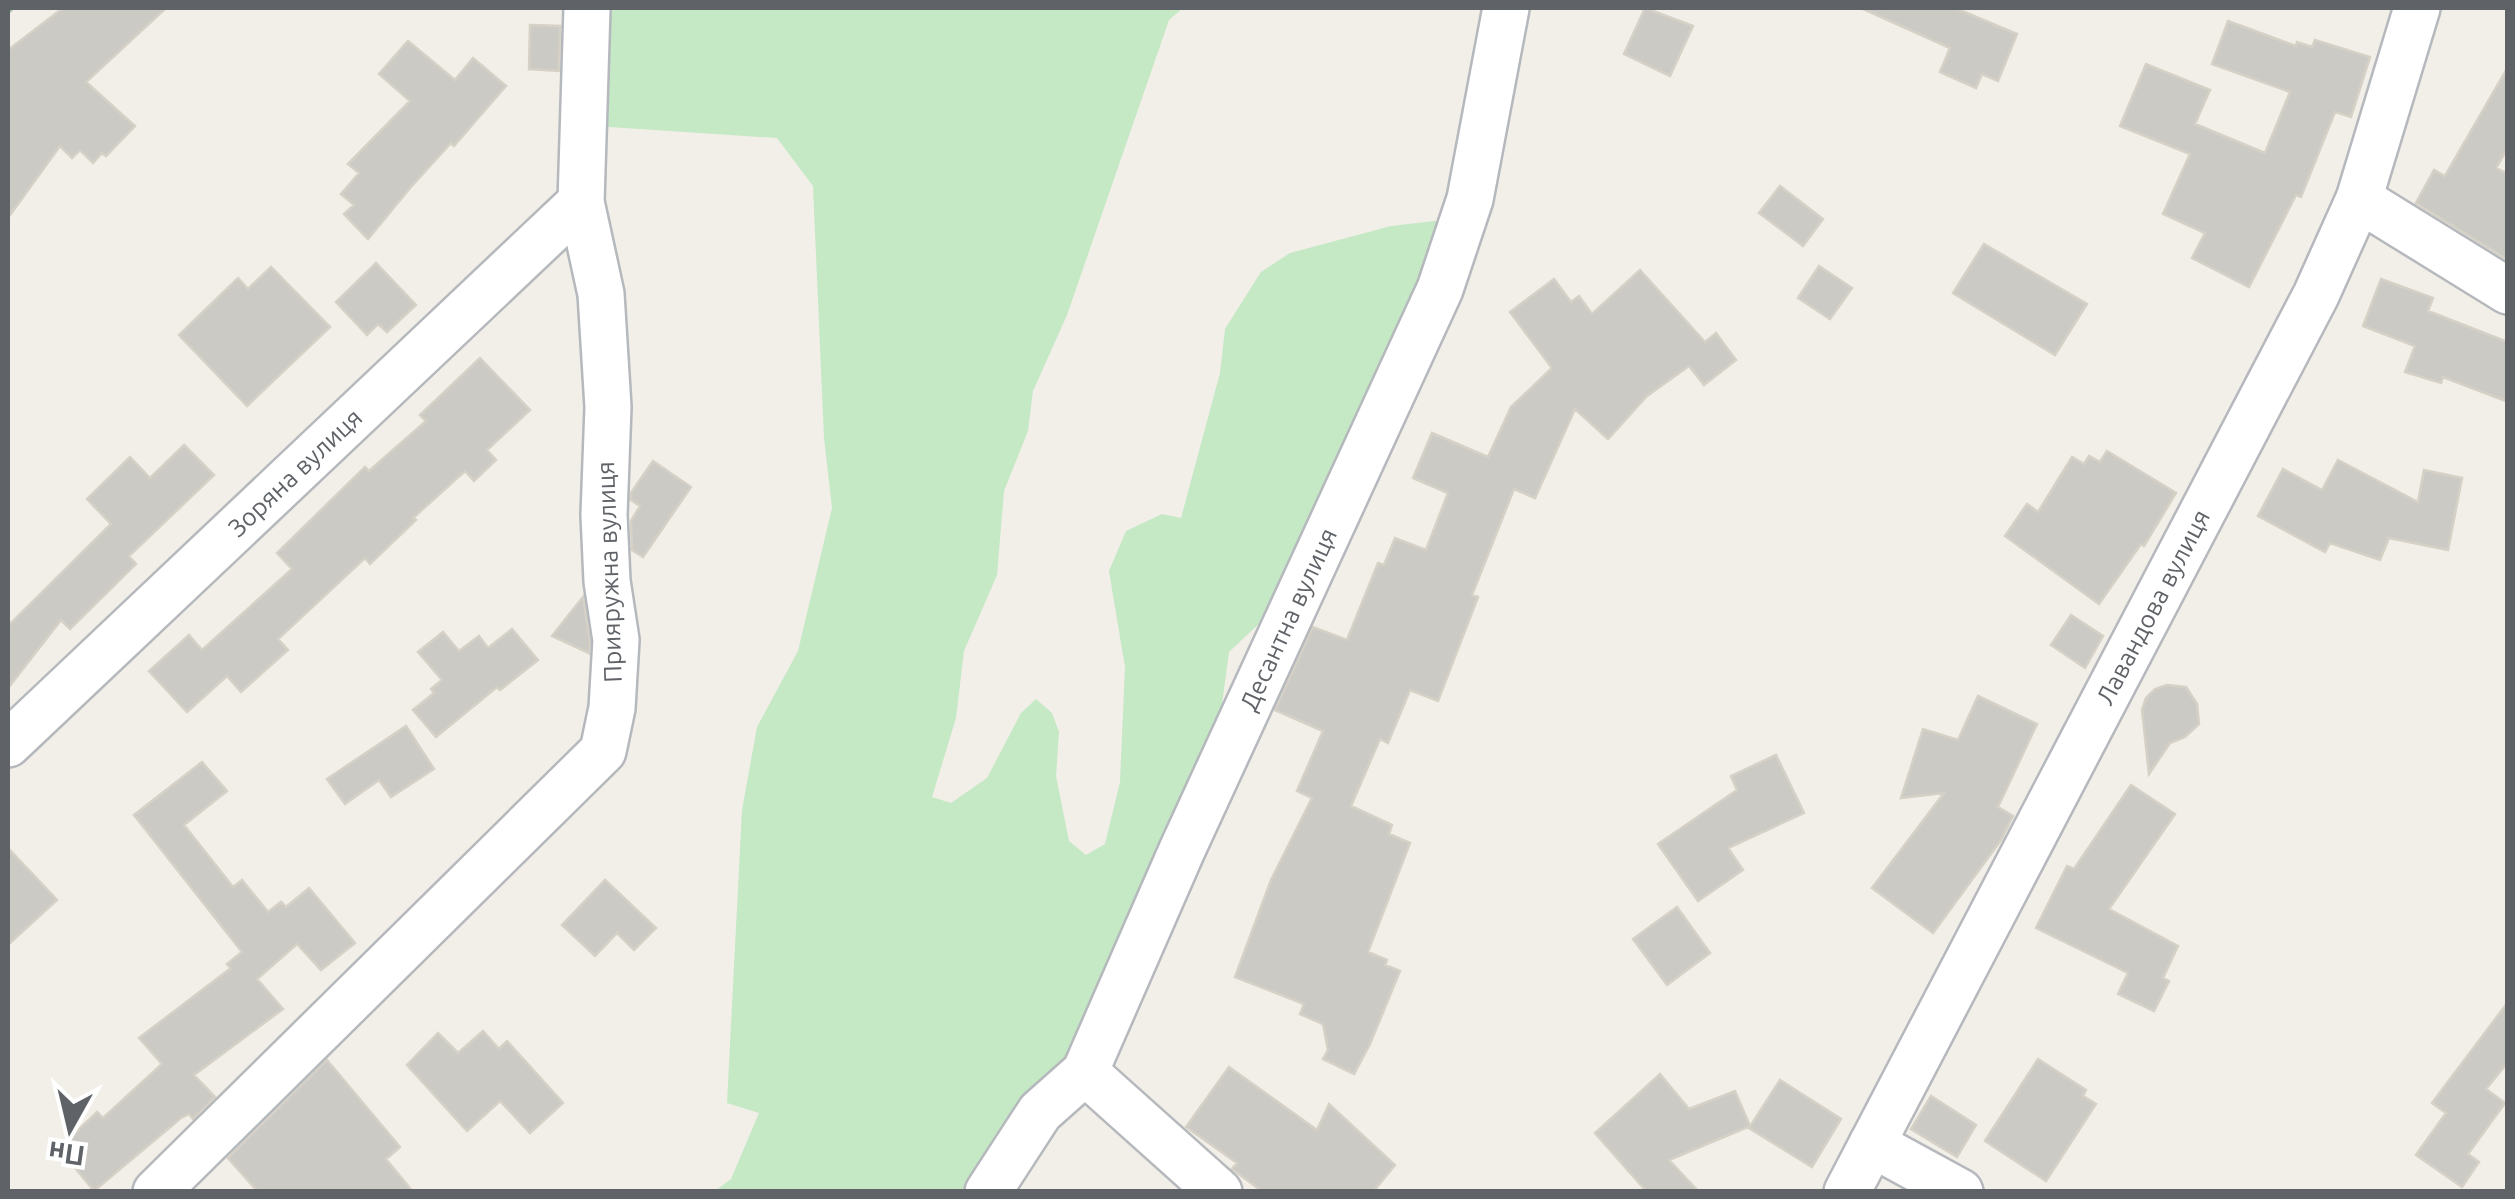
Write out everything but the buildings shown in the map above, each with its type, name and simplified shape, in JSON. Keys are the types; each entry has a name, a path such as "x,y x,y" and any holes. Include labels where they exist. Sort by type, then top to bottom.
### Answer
{"street":[{"name":"Прияружна вулиця","path":"156,1192 603,751 612,708 616,640 604,514 608,407 601,294 581,202 587,8"},
{"name":"Десантна вулиця","path":"988,1192 1040,1112 1085,1072 1190,832 1440,289 1470,199 1506,8"},
{"name":"Лавандова вулиця","path":"1847,1192 2316,295 2359,199 2416,8"},
{"path":"2359,199 2508,290"},
{"name":"Зоряна вулиця","path":"8,744 581,202"},
{"path":"1085,1072 1219,1192"},
{"path":"1872,1144 1960,1192"}],"green space":[{"path":"598,8 1183,8 1169,20 1067,315 1033,391 1028,431 1004,491 997,575 964,651 956,718 932,797 951,803 987,778 1021,713 1036,699 1052,713 1059,732 1056,776 1069,841 1086,855 1105,844 1120,782 1125,667 1109,571 1126,531 1162,514 1181,518 1220,373 1225,329 1261,272 1290,253 1391,226 1452,219 1279,605 1229,652 1221,711 1194,801 1079,1049 1022,1099 962,1191 715,1191 731,1179 759,1113 727,1103 742,810 757,727 798,651 832,508 824,438 813,186 777,138 594,126"}]}
